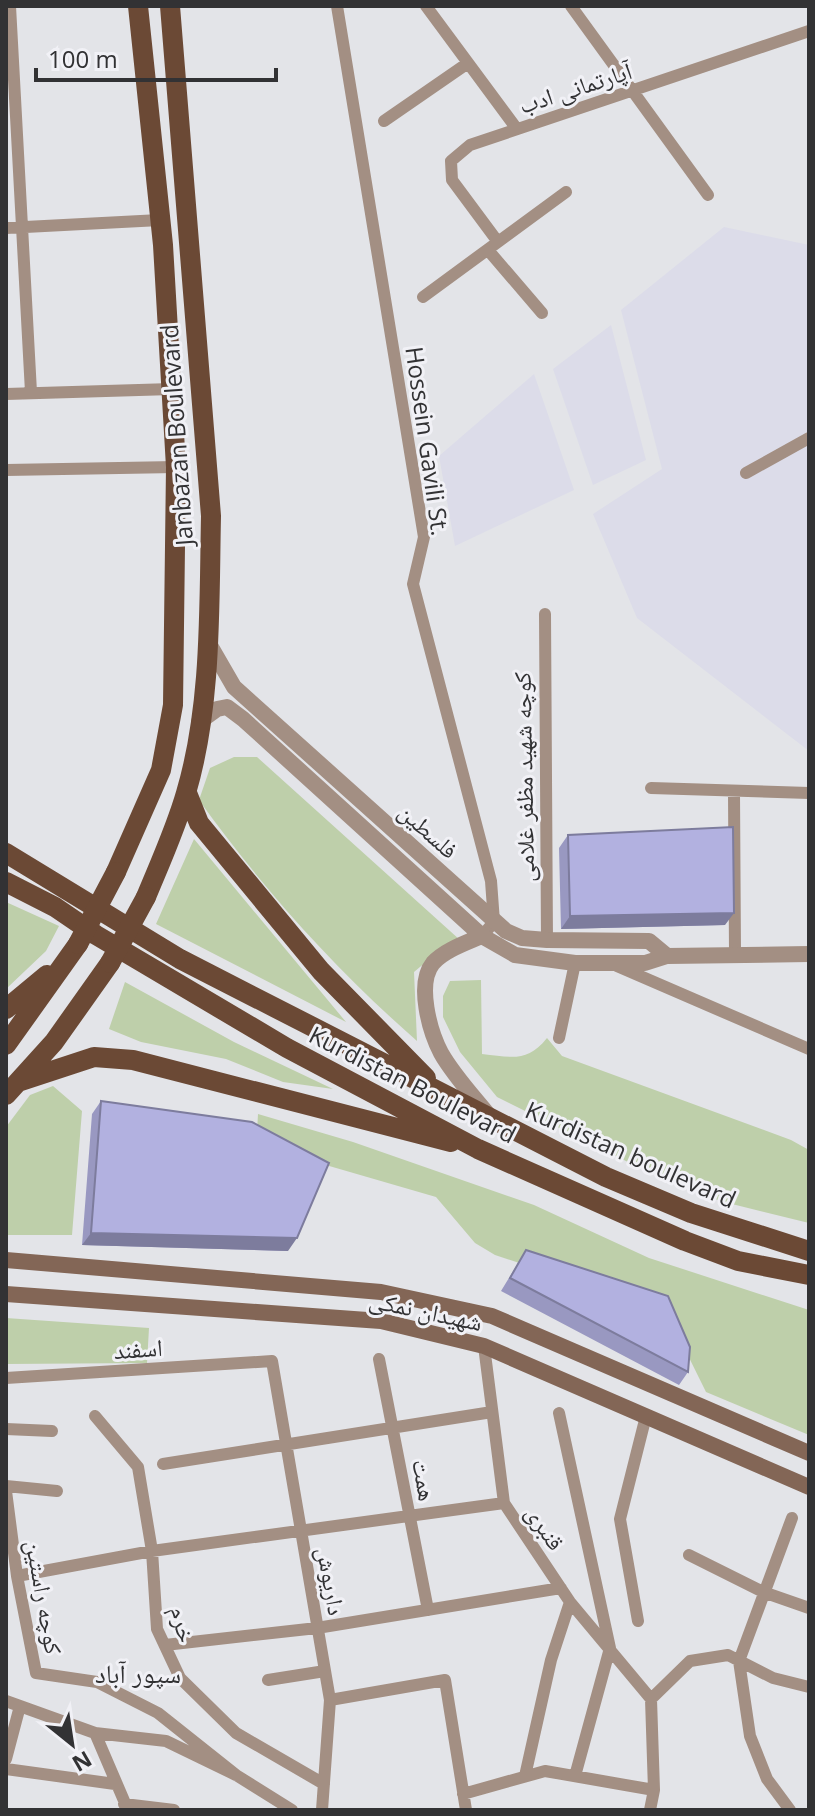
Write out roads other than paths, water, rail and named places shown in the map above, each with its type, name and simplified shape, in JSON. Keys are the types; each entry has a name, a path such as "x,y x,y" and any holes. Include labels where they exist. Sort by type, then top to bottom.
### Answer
{"main road":[{"path":"120,6 139,31"},
{"name":"Janbazan Boulevard","path":"74,949 116,872 161,770 173,705 176,467 160,220 138,6"},
{"name":"Janbazan Boulevard","path":"14,1088 54,1042 110,963 146,897 187,793 199,722 208,642 211,516 170,6"},
{"path":"187,793 199,823 321,971 437,1090"},
{"name":"Kurdistan Boulevard","path":"6,853 180,959 437,1090"},
{"name":"Kurdistan Boulevard","path":"10,883 287,1048 478,1149 724,1256 809,1275"},
{"path":"6,1009 74,949"},
{"path":"6,1045 74,949"},
{"path":"14,1088 94,1057 133,1060 478,1149"},
{"name":"Kurdistan boulevard","path":"437,1090 606,1177 691,1213 809,1251"},
{"name":"شهیدان نمکی","path":"6,1260 381,1292 492,1316 809,1453"},
{"name":"شهیدان نمکی","path":"6,1294 375,1321 484,1346 809,1487"}],"street":[{"path":"10,6 13,227 31,392"},
{"name":"Hossein Gavili St.","path":"337,6 424,537 413,584 487,857 494,922"},
{"path":"426,6 517,129"},
{"path":"571,6 708,195"},
{"name":"آپارتمانی ادب","path":"493,246 452,180 451,161 470,145 809,31"},
{"path":"384,121 468,63"},
{"path":"423,297 566,192"},
{"path":"13,227 160,220"},
{"path":"493,246 542,313"},
{"path":"6,394 172,389"},
{"path":"746,473 809,438"},
{"path":"6,470 176,467"},
{"name":"کوچه شهید مظفر غلامی","path":"545,614 547,940"},
{"name":"فلسطین","path":"208,642 234,687 494,922 522,938 649,941 667,956"},
{"name":"فلسطین","path":"199,722 217,709 227,707 482,936 515,955 614,965 645,963 667,956 809,954"},
{"path":"651,788 809,793"},
{"path":"734,793 735,953"},
{"path":"492,1120 441,1053 429,1019 426,986 432,964 456,947 482,936 494,922"},
{"path":"559,1038 575,963"},
{"path":"614,965 809,1049"},
{"path":"437,1090 441,1053"},
{"name":"قنبری","path":"484,1346 504,1503 570,1602 651,1699"},
{"name":"همت","path":"379,1359 428,1610"},
{"name":"اسفند","path":"6,1378 272,1361"},
{"name":"داریوش","path":"272,1361 330,1700 322,1810"},
{"path":"163,1464 492,1412"},
{"path":"559,1413 610,1648 575,1776"},
{"name":"خرم","path":"95,1416 138,1467 152,1551 157,1629 180,1678 236,1733 324,1784"},
{"path":"638,1621 620,1519 646,1416"},
{"path":"6,1429 52,1431"},
{"path":"6,1488 57,1491"},
{"name":"کوچه راستین","path":"6,1488 17,1576 36,1673 97,1682 158,1713 236,1775"},
{"path":"17,1576 152,1551 504,1503"},
{"path":"790,1810 767,1779 750,1736 739,1661 792,1518"},
{"path":"689,1555 763,1592 809,1608"},
{"path":"165,1645 317,1628 561,1588"},
{"path":"525,1776 551,1660 570,1602"},
{"path":"650,1810 654,1790 651,1699 690,1661 728,1655 773,1678 809,1687"},
{"path":"268,1680 325,1671"},
{"path":"330,1700 445,1680 466,1810"},
{"path":"6,1701 95,1733 166,1741 236,1775 292,1810"},
{"path":"6,1759 20,1706"},
{"path":"95,1733 126,1807 174,1810"},
{"path":"6,1769 115,1784"},
{"path":"463,1794 545,1771 654,1790"}],"district":[{"name":"سپور آباد","path":"138,1673"}]}
